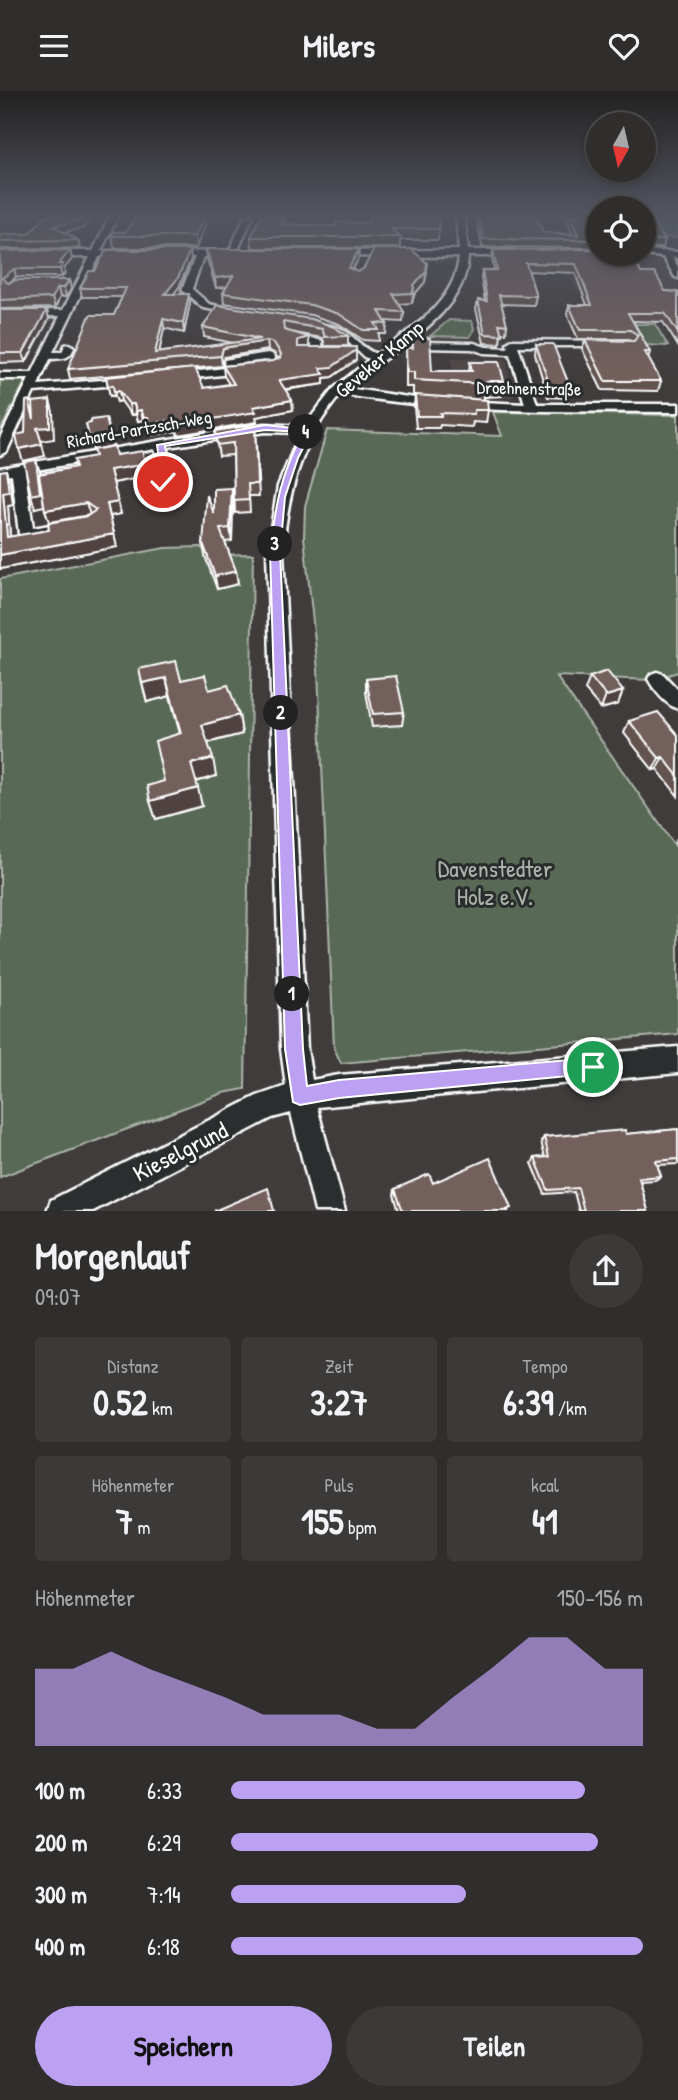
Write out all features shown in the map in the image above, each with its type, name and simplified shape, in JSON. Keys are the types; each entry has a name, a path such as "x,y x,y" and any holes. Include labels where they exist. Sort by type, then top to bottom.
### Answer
{"street":[{"path":"0,451 90,268"},
{"path":"194,268 187,285 199,302 216,309 253,312"},
{"name":"Geveker Kamp","path":"330,1211 312,1154 294,1049 275,552 281,497 294,458 308,430 338,390 427,320 445,302 459,280 461,268"},
{"path":"69,283 83,283"},
{"path":"2,309 67,313"},
{"path":"312,324 346,334 364,351 377,357"},
{"path":"289,335 318,343 322,352 304,353"},
{"path":"531,405 513,343 614,345"},
{"path":"423,345 474,346 484,351 515,351"},
{"path":"47,356 66,355 69,347"},
{"path":"351,351 364,351"},
{"path":"163,378 232,371"},
{"path":"0,376 37,376"},
{"path":"31,389 138,380"},
{"name":"Droehnenstraße","path":"338,390 405,402 678,408"},
{"name":"Richard-Partzsch-Weg","path":"0,472 265,428 308,430"},
{"path":"161,445 166,479 163,482 167,485"},
{"path":"18,469 26,534 90,522"},
{"path":"657,679 678,702"},
{"name":"Kieselgrund","path":"62,1211 267,1106 300,1096 339,1089 678,1060"}],"shaded area":[{"path":"605,268 671,268 678,280 678,294 576,291 571,273 597,274"},
{"path":"451,358 506,359 514,398 434,398 454,379"}],"green space":[{"path":"449,320 472,321 474,329 470,337 430,336"},
{"path":"628,324 655,324 668,346 643,345"},
{"path":"0,380 26,380 0,431"},
{"name":"Davenstedter Holz e.V.","path":"493,412 678,415 678,672 651,680 556,676 678,850 678,1034 341,1063 334,1048 318,670 304,537 305,506 327,430 502,436"},
{"path":"201,547 209,555 253,554 245,1089 223,1093 0,1177 0,579 165,548"}],"building":[{"path":"0,268 60,268 14,269 2,278 8,283 16,280 69,280 64,288 58,288 52,298 0,300"},
{"path":"96,268 182,268 165,294 189,294 183,323 163,319 155,353 260,339 203,327 217,305 312,319 334,327 348,336 325,337 322,329 283,322 284,330 309,337 298,340 298,347 356,347 356,350 332,367 320,368 324,374 279,380 292,400 253,407 256,412 176,425 174,420 151,424 141,410 136,411 134,404 129,404 119,391 114,392 113,385 108,386 106,377 195,368 204,388 234,384 223,366 273,361 280,358 281,354 274,343 267,341 223,348 221,356 68,369 90,315 114,315 126,288 80,288 89,271"},
{"path":"212,268 350,268 358,272 364,268 426,268 414,285 413,293 393,294 404,312 379,311 387,324 375,323 379,330 363,330 339,314 311,305 223,293 233,276 215,278"},
{"path":"528,268 536,296 499,295 507,325 499,324 502,335 485,334 478,300 487,301 482,270"},
{"path":"578,268 639,268 641,273 655,273 665,291 678,292 678,333 665,313 628,313 650,352 645,352 661,381 605,381 585,340 634,341 638,335 630,330 580,330 569,305 592,305"},
{"path":"0,310 47,310 23,353 0,353"},
{"path":"413,337 430,338 432,371 472,371 470,362 499,362 504,381 490,381 486,384 414,380 414,372 407,372 406,348 413,348"},
{"path":"536,344 553,344 570,387 550,387"},
{"path":"415,395 487,400 488,410 474,410 474,414 440,413 441,416 417,416"},
{"path":"29,400 34,419 33,402 50,400 50,427 37,428 42,444 19,449 16,435 25,433 26,401"},
{"path":"106,418 110,434 89,437 86,424 91,423 91,420"},
{"path":"255,425 257,484 248,484 249,500 234,501 233,443 217,445 215,431"},
{"path":"114,446 116,455 142,451 146,464 110,470 118,502 107,504 114,534 0,555 0,471 6,470 9,492 3,493 7,537 49,530 48,523 87,516 96,510 86,503 45,510 39,474 76,467 74,460 95,456 93,450"},
{"path":"36,460 40,493 31,495 24,462"},
{"path":"188,466 185,481 167,484 166,479 174,473 172,468"},
{"path":"232,488 230,528 220,529 236,571 215,576 203,543 207,495 214,514 214,489"},
{"path":"176,661 181,680 205,675 209,690 228,685 239,715 202,725 213,758 191,764 198,788 150,801 147,786 164,781 155,741 181,733 166,678 142,683 139,669"},
{"path":"607,671 623,691 606,696 590,677"},
{"path":"396,676 404,712 373,714 366,679"},
{"path":"658,712 678,735 678,776 663,757 659,758 629,721"},
{"path":"678,1129 678,1159 656,1161 661,1176 639,1178 648,1211 584,1211 578,1188 548,1190 535,1158 549,1157 544,1137 625,1130 626,1134"},
{"path":"490,1158 511,1208 505,1211 403,1211 395,1189 429,1174 433,1183"},
{"path":"268,1188 274,1211 214,1211"}],"route":[{"path":"163,482 166,479 161,445 265,428 308,430 294,458 281,497 276,521 275,552 288,919 294,1049 300,1096 339,1089 593,1067"}]}
